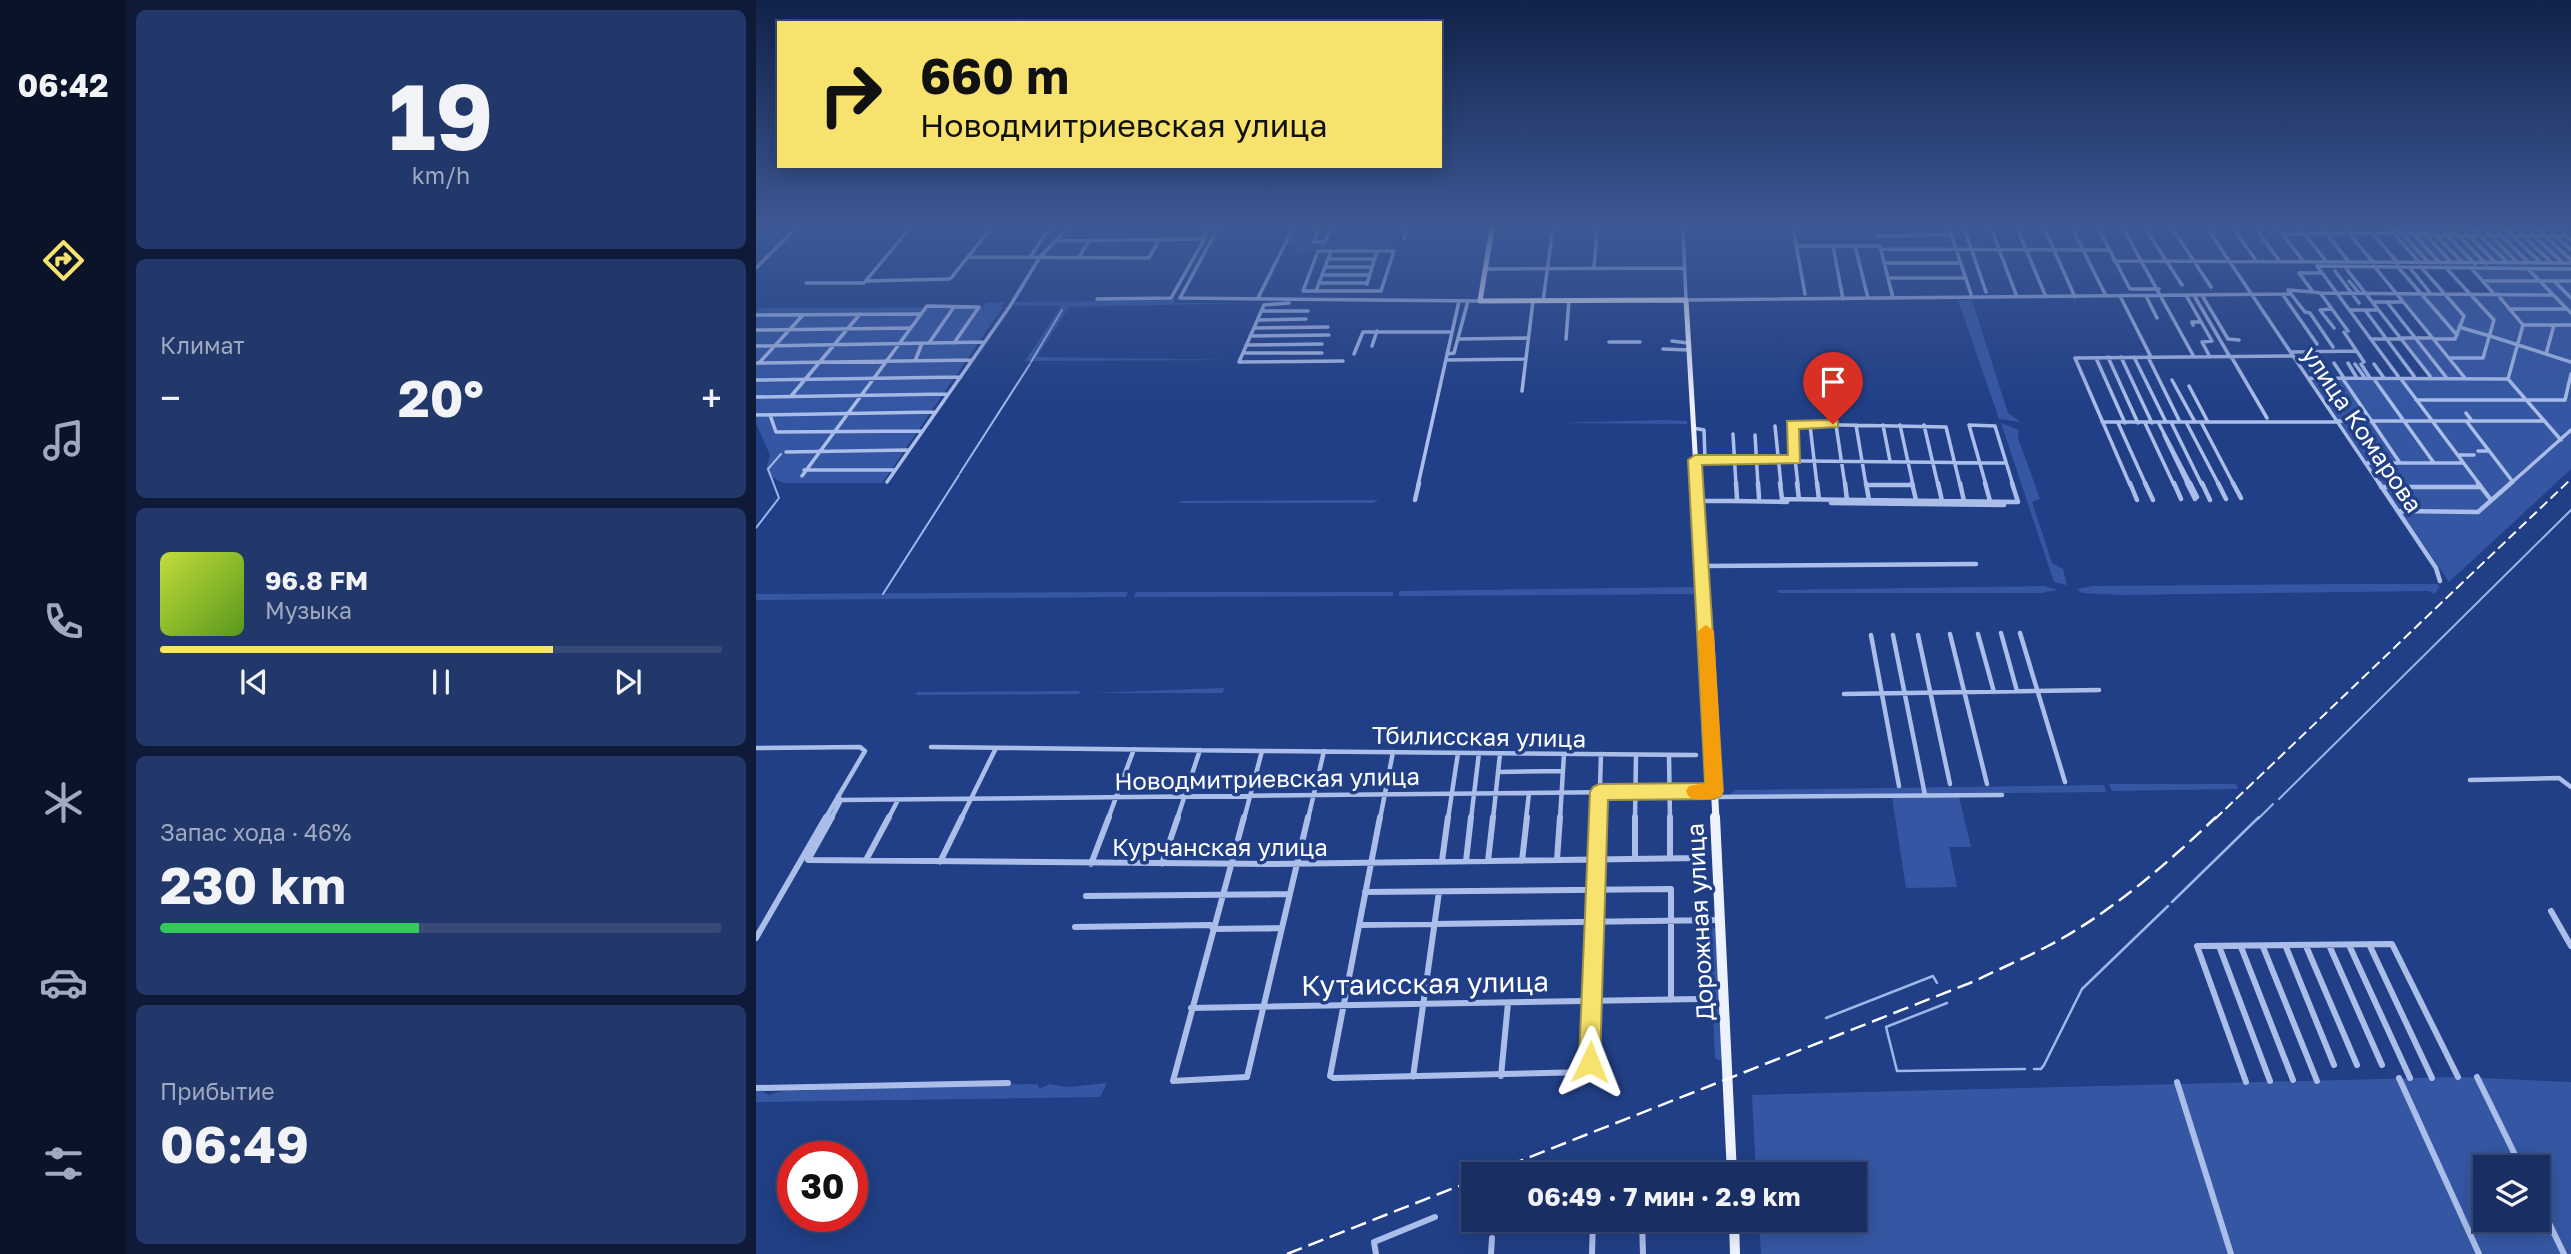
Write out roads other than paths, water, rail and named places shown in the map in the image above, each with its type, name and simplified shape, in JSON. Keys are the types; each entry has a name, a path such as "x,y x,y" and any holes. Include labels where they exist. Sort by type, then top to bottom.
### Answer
{"main road":[{"path":"1483,287 1479,301 1686,300"},
{"name":"Дорожная улица","path":"1686,300 1715,794 1731,1162"},
{"path":"1734,1232 1735,1254"}],"street":[{"path":"887,481 973,360 1021,287"},
{"path":"1097,299 1173,297 1179,287"},
{"path":"1186,287 1180,298 1283,299 1287,302 1479,301"},
{"path":"1258,299 1264,287"},
{"path":"1303,287 1302,290 1317,291 1381,291 1382,287"},
{"path":"1317,291 1319,287"},
{"path":"1364,291 1366,287"},
{"path":"1543,300 1545,287"},
{"path":"1686,287 1686,300 2291,294"},
{"path":"1804,287 1805,294"},
{"path":"1841,287 1843,299"},
{"path":"1865,287 1868,298"},
{"path":"1890,287 1893,298"},
{"path":"1968,287 1972,297"},
{"path":"1984,287 1986,292"},
{"path":"2013,287 2017,297"},
{"path":"2042,287 2046,297"},
{"path":"2070,287 2075,297"},
{"path":"2101,287 2106,296"},
{"path":"2128,287 2130,289 2160,289 2193,355"},
{"name":"улица Комарова","path":"2248,287 2436,568 2440,582"},
{"path":"2308,287 2312,292"},
{"path":"2332,287 2491,500"},
{"path":"2346,287 2358,303"},
{"path":"2353,287 2359,294"},
{"path":"2361,287 2430,376"},
{"path":"2390,287 2465,378"},
{"path":"2415,287 2457,335"},
{"path":"2426,287 2432,294"},
{"path":"2371,339 2453,340 2463,316 2439,287"},
{"path":"2448,358 2483,358 2494,320 2463,287"},
{"path":"2489,287 2523,325 2571,325"},
{"path":"2545,287 2569,310"},
{"path":"2333,347 2310,313 2305,312 2288,290 2337,294 2553,295"},
{"path":"2320,293 2346,332 2365,378"},
{"path":"2283,295 2317,344"},
{"path":"2120,296 2149,357 2226,499"},
{"path":"2146,296 2157,318"},
{"path":"2187,296 2212,341 2202,342 2210,357"},
{"path":"2194,296 2267,418"},
{"path":"2203,296 2228,339 2239,340"},
{"path":"1566,340 1569,300"},
{"path":"1415,500 1459,301"},
{"path":"1447,354 1454,354 1468,301"},
{"path":"1522,391 1533,301"},
{"path":"2372,302 2402,302"},
{"path":"2387,302 2446,377"},
{"path":"1307,303 1266,304 1239,362 1343,361"},
{"path":"895,470 802,473 927,306 978,307 954,343"},
{"path":"928,343 955,306"},
{"path":"2332,309 2320,310 2333,328"},
{"path":"2509,309 2569,310"},
{"path":"2350,310 2379,310"},
{"path":"2365,310 2414,376"},
{"path":"1261,312 1308,311"},
{"path":"756,315 921,313"},
{"path":"791,396 860,314"},
{"path":"758,363 803,315"},
{"path":"1257,320 1306,319"},
{"path":"2404,324 2420,324"},
{"path":"2508,379 2523,325"},
{"path":"2546,354 2554,325"},
{"path":"1254,328 1328,327"},
{"path":"2459,327 2571,362"},
{"path":"756,330 910,328"},
{"path":"1371,346 1377,331"},
{"path":"1354,354 1363,332 1452,332"},
{"path":"1250,336 1329,335"},
{"path":"1450,341 1528,338"},
{"path":"1672,341 1689,346"},
{"path":"756,346 985,342"},
{"path":"1609,342 1640,342"},
{"path":"915,361 922,343"},
{"path":"1247,345 1322,344"},
{"path":"1662,349 1689,346"},
{"path":"2137,500 2075,358 2294,356 2356,351"},
{"path":"1243,353 1322,353"},
{"path":"2294,356 2306,361 2320,362 2330,378"},
{"path":"2134,357 2210,500"},
{"path":"2096,358 2125,423"},
{"path":"2108,358 2138,423"},
{"path":"2121,358 2152,422"},
{"path":"2400,358 2416,358"},
{"path":"1446,360 1526,359"},
{"path":"758,363 973,360"},
{"path":"2306,361 2316,378"},
{"path":"2334,363 2400,463"},
{"path":"2348,363 2358,378"},
{"path":"2360,363 2434,463"},
{"path":"2374,364 2384,379"},
{"path":"2416,400 2565,400 2571,374"},
{"path":"756,380 961,377"},
{"path":"2308,378 2508,379 2561,440"},
{"path":"2172,380 2195,422"},
{"path":"2189,386 2208,422"},
{"path":"756,397 949,394"},
{"path":"756,415 936,412"},
{"path":"2466,413 2472,422"},
{"path":"771,415 776,432 922,431"},
{"path":"2102,422 2544,421"},
{"path":"2158,422 2196,498"},
{"path":"2201,422 2241,498"},
{"path":"2466,422 2513,482"},
{"path":"2118,423 2152,500"},
{"path":"2145,423 2181,499"},
{"path":"1800,499 1791,425 1940,425 1945,427 1964,501"},
{"path":"1810,425 1819,499"},
{"path":"1836,425 1847,500"},
{"path":"1856,425 1869,500"},
{"path":"1883,425 1890,461"},
{"path":"1900,425 1916,500"},
{"path":"1924,425 1942,500"},
{"path":"1775,426 1782,499 2018,502 1995,426 1969,425 1990,501"},
{"path":"1693,428 1704,430 1706,460"},
{"path":"2397,511 2476,512 2571,430"},
{"path":"1733,434 1733,500"},
{"path":"1755,435 1759,498"},
{"path":"786,452 909,450"},
{"path":"2457,455 2489,452"},
{"path":"1695,460 2006,463"},
{"path":"2364,463 2463,463"},
{"path":"1866,485 1913,485"},
{"path":"2381,487 2481,487"},
{"path":"1698,501 2004,505"},
{"path":"1702,566 1976,564"},
{"path":"2001,633 2017,691"},
{"path":"2020,633 2066,782"},
{"path":"1950,634 1987,784"},
{"path":"1978,634 1993,692"},
{"path":"1871,635 1899,786"},
{"path":"1894,635 1926,795"},
{"path":"1918,635 1950,784"},
{"path":"1844,694 2099,690"},
{"path":"756,748 860,747 864,754 756,937"},
{"path":"931,747 996,748 940,862"},
{"name":"Тбилисская улица","path":"996,748 1696,755"},
{"path":"1091,864 1134,749"},
{"path":"1162,864 1200,750"},
{"path":"1262,751 1171,1079 1247,1077 1324,751"},
{"path":"1393,752 1330,1076 1586,1074 1590,1062 1601,754"},
{"path":"1442,862 1458,753"},
{"path":"1466,861 1479,753"},
{"path":"1488,861 1500,754"},
{"path":"1557,860 1564,754"},
{"path":"1635,859 1636,755"},
{"path":"1669,755 1670,858"},
{"path":"1498,772 1563,771"},
{"path":"2470,780 2559,778 2571,787"},
{"name":"Новодмитриевская улица","path":"840,798 898,800 1698,791 1715,794 2002,794"},
{"path":"1522,861 1529,793"},
{"name":"Курчанская улица","path":"840,798 808,858 1091,864 1700,858"},
{"path":"865,861 898,800"},
{"path":"1365,892 1671,889 1671,1000"},
{"path":"1413,1077 1439,892"},
{"path":"1086,896 1290,894"},
{"path":"2551,911 2571,946"},
{"path":"1359,925 1720,920"},
{"path":"1075,927 1211,925 1213,929 1282,928"},
{"path":"2369,944 2432,1078"},
{"path":"2246,1082 2197,946 2392,944 2458,1077"},
{"path":"2349,945 2410,1078"},
{"path":"2219,946 2270,1081"},
{"path":"2241,946 2293,1080"},
{"path":"2306,946 2357,1065"},
{"path":"2329,946 2382,1065"},
{"path":"2263,947 2317,1081"},
{"path":"2286,947 2334,1065"},
{"name":"Кутаисская улица","path":"1191,1008 1700,999"},
{"path":"1501,1076 1508,1003"},
{"path":"2477,1077 2515,1155"},
{"path":"2399,1078 2479,1254"},
{"path":"2177,1082 2231,1254"},
{"path":"756,1088 1008,1083"},
{"path":"1376,1254 1374,1242 1435,1217"},
{"path":"2550,1225 2564,1254"},
{"path":"1592,1254 1593,1232"},
{"path":"1643,1232 1643,1254"},
{"path":"1490,1254 1492,1238"}],"waterway":[{"path":"1031,362 1062,310"},
{"path":"960,473 1030,364"},
{"path":"756,528 779,498 768,469 781,454"},
{"path":"883,594 959,475"},
{"path":"2279,799 2571,510"},
{"path":"2258,819 2273,804"},
{"path":"2172,902 2259,817"},
{"path":"2034,1069 2041,1069 2044,1065 2082,989 2168,906"},
{"path":"1826,1018 1933,976 1937,983"},
{"path":"1947,1003 1886,1027 1897,1071 2025,1069"}],"railway":[{"path":"2215,819 2571,479"},
{"path":"1517,1162 1975,981 2039,950 2115,904 2158,870 2216,817"},
{"path":"1287,1254 1461,1185"}]}
